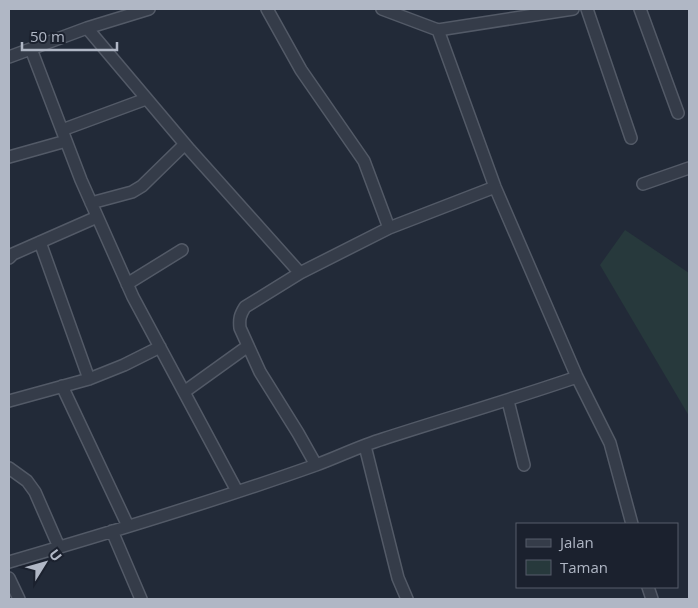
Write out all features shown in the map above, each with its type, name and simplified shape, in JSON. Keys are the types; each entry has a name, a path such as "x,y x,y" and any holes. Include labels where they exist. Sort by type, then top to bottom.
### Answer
{"street":[{"path":"9,57 87,28 149,9"},
{"path":"267,9 301,70 364,161 389,228"},
{"path":"382,9 438,30 573,9"},
{"path":"587,9 631,138"},
{"path":"640,9 678,112"},
{"path":"87,28 146,99 300,273"},
{"path":"438,30 495,187 578,377 610,443 632,523"},
{"path":"31,49 91,203 127,284 237,491"},
{"path":"9,157 146,99"},
{"path":"91,203 132,192 142,186 186,144"},
{"path":"643,184 689,168"},
{"path":"316,465 260,372 240,328 240,314 245,307 332,255 389,228 495,187"},
{"path":"9,258 13,254 97,217"},
{"path":"40,242 89,378"},
{"path":"127,284 182,250"},
{"path":"184,392 248,346"},
{"path":"9,401 89,378 124,365 160,347"},
{"path":"9,562 237,491 316,465 365,446 578,377"},
{"path":"62,386 128,526"},
{"path":"508,401 524,465"},
{"path":"365,446 398,578 407,599"},
{"path":"9,468 27,481 35,492 60,547"},
{"path":"112,531 141,599"},
{"path":"9,578 19,599"}],"green space":[{"path":"625,230 689,273 689,416 600,265"}]}
